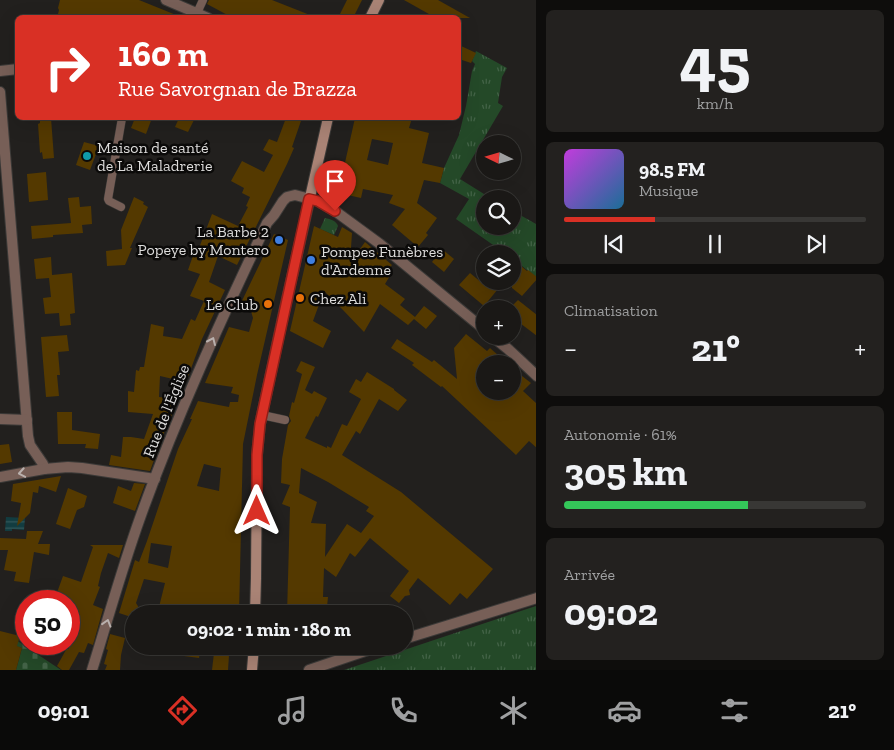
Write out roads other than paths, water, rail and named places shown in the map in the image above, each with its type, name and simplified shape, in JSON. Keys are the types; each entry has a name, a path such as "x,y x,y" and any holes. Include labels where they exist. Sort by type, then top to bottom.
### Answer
{"main road":[{"path":"372,15 379,0"},
{"path":"255,605 257,455 262,415 328,120"},
{"path":"252,670 253,655"}],"street":[{"path":"166,0 184,13 201,15"},
{"path":"0,71 15,69"},
{"path":"0,92 28,436 30,445 43,464 44,469"},
{"name":"Rue de l'Église","path":"92,670 155,479 212,340 267,222 274,216 287,196 295,195 309,199"},
{"path":"309,199 318,201 335,211 373,238 476,323"},
{"path":"502,345 536,376"},
{"path":"0,419 27,420"},
{"path":"0,477 44,469 68,467 155,479"},
{"path":"413,636 536,598"},
{"path":"309,670 353,655"}],"lane":[{"path":"197,13 204,0"},
{"path":"121,207 108,199 122,120"},
{"path":"262,415 285,420"}],"water":[{"path":"6,517 25,518 24,530 12,529 12,531 5,531"}],"place":[{"name":"Maison de santé de La Maladrerie","path":"87,156"},
{"name":"La Barbe 2 Popeye by Montero","path":"279,240"},
{"name":"Pompes Funèbres d'Ardenne","path":"311,260"},
{"name":"Chez Ali","path":"300,298"},
{"name":"Le Club","path":"268,304"}]}
